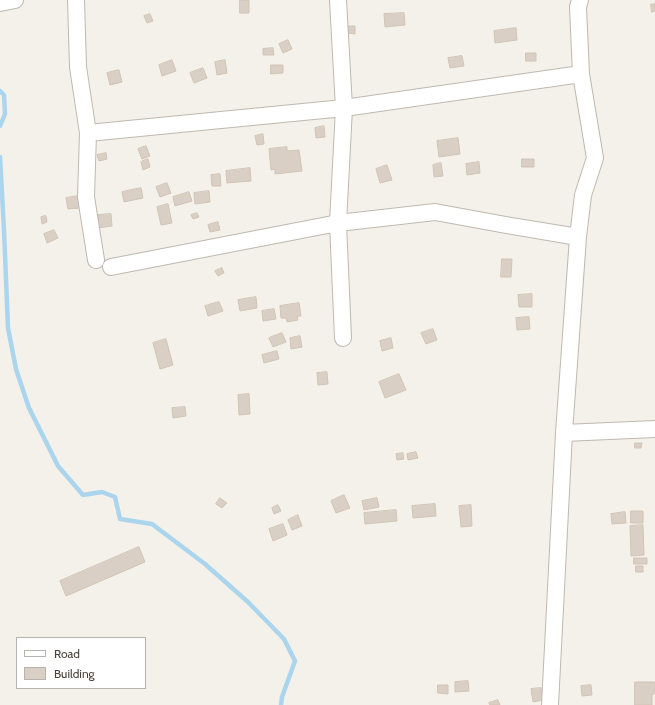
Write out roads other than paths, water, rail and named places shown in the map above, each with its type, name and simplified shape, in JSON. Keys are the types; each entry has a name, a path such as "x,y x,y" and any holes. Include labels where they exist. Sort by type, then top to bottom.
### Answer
{"street":[{"path":"0,3 15,0"},
{"path":"76,0 78,67 88,133 86,197 96,260"},
{"path":"338,0 344,108 338,223 343,338"},
{"path":"550,705 564,433 578,237 583,196 595,158 581,74 578,7 580,0"},
{"path":"88,133 344,108 581,74"},
{"path":"111,267 338,223 436,212 578,237"},
{"path":"564,433 655,429"}],"waterway":[{"path":"0,91 4,95 5,114 0,126"},
{"path":"0,157 8,328 16,369 29,408 58,466 83,495 102,492 115,497 120,519 152,524 205,564 248,602 284,639 295,661 282,697 281,705"}]}
